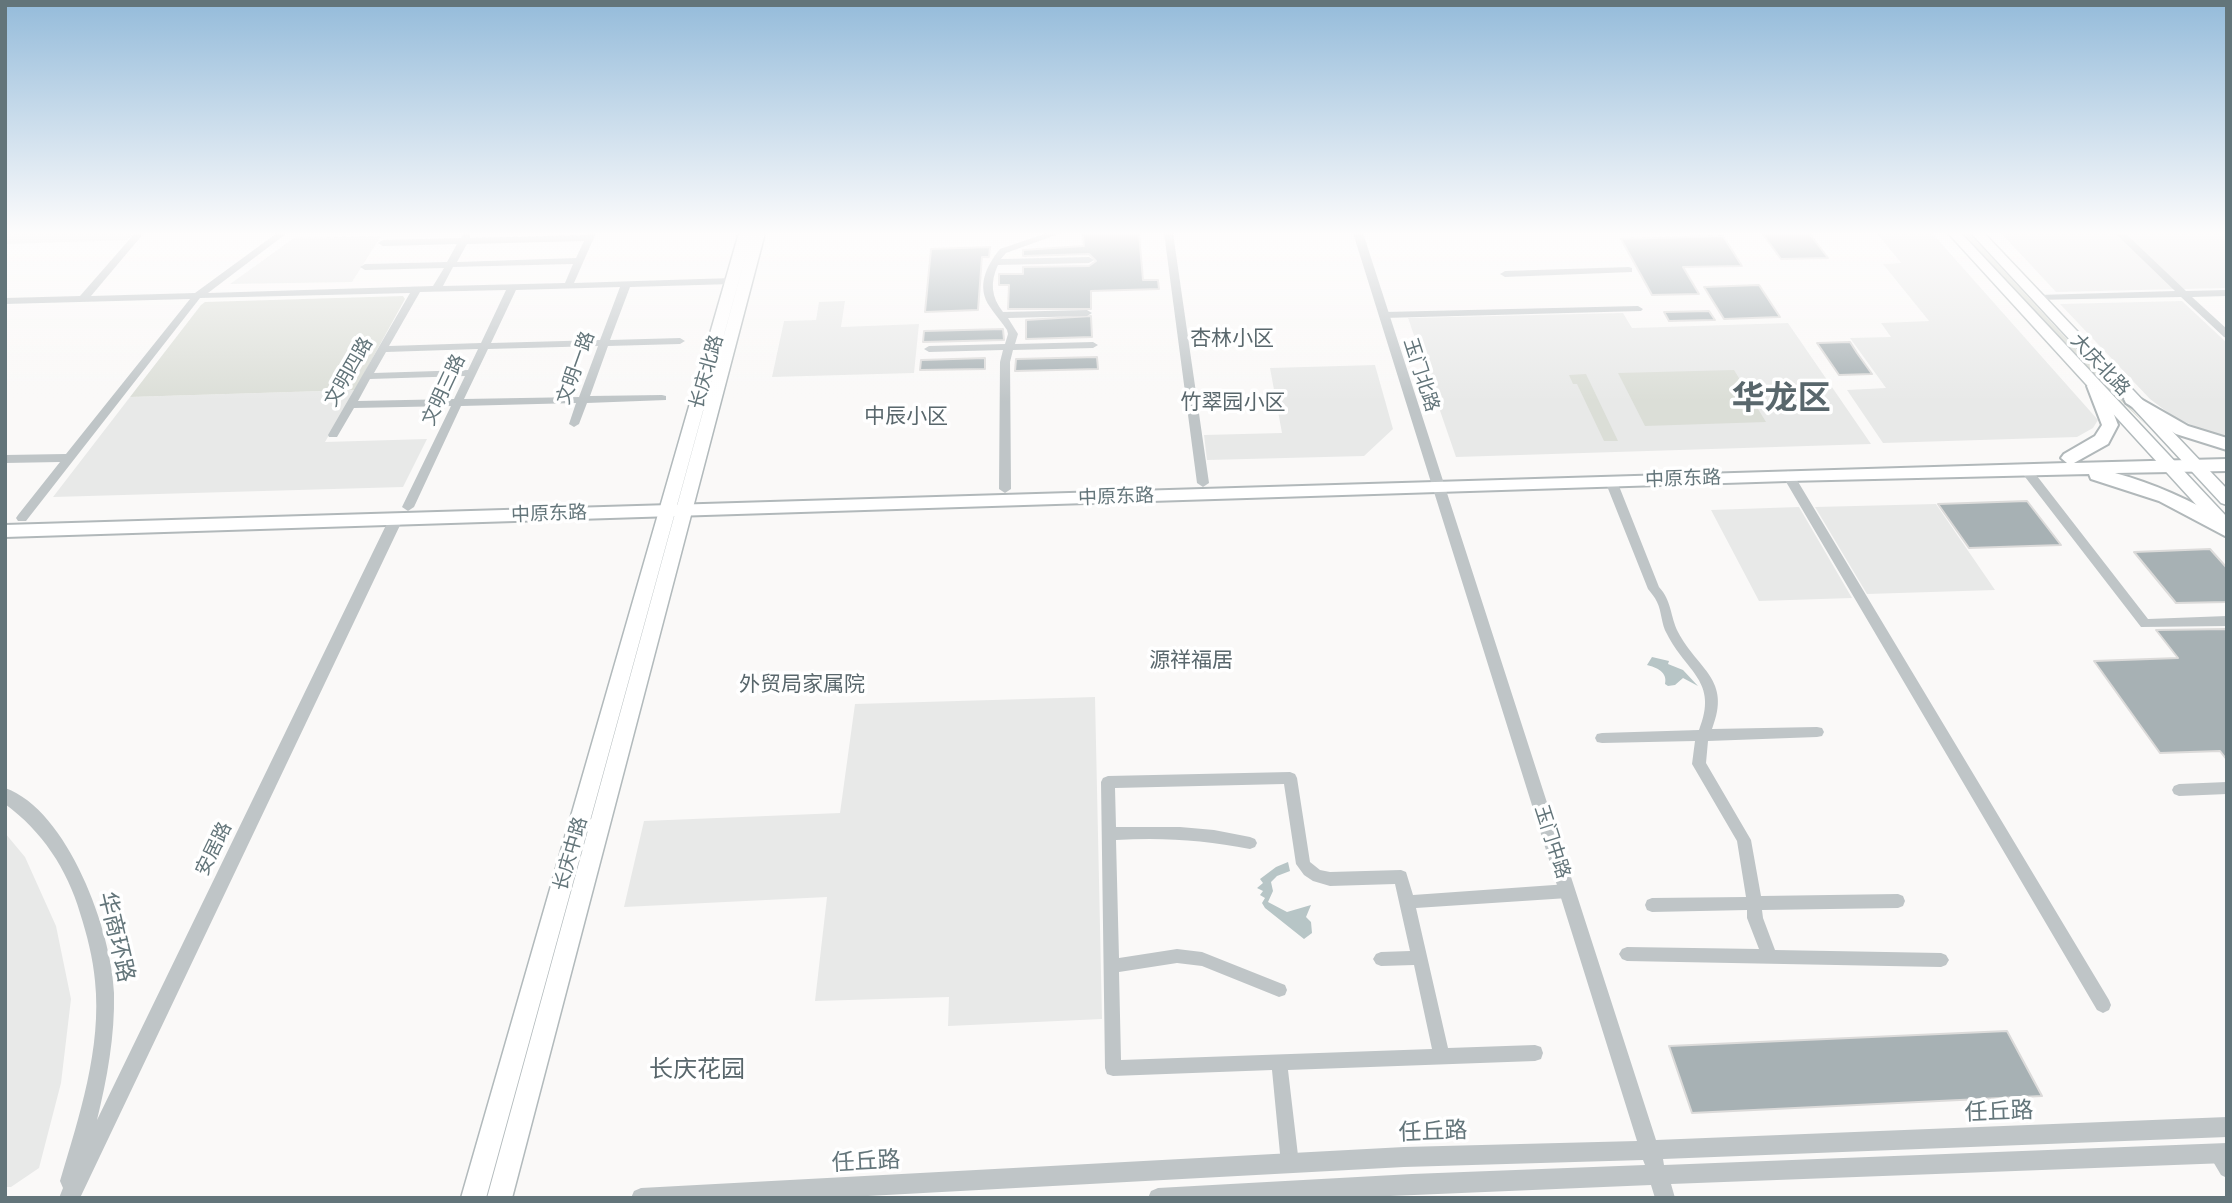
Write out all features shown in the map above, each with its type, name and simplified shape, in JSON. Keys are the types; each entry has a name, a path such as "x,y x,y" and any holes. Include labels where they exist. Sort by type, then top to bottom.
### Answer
{"main road":[{"name":"长庆北路","path":"678,504 730,289"},
{"name":"长庆北路","path":"678,504 742,289"},
{"name":"大庆北路","path":"2006,289 2227,529"},
{"name":"大庆北路","path":"2029,289 2227,499"},
{"path":"2068,463 2102,440 2109,425 2095,386"},
{"path":"2132,399 2182,430 2227,444"},
{"name":"中原东路","path":"5,531 402,513 2164,461 2227,455"},
{"name":"中原东路","path":"2190,460 2227,465"},
{"name":"中原东路","path":"678,504 1203,483 1611,481 2026,470 2068,463"},
{"path":"2068,463 2170,496 2227,529"},
{"name":"长庆中路","path":"473,1198 678,504"},
{"name":"长庆中路","path":"499,1198 678,504"},
{"name":"中原东路","path":"14,519 402,513"}],"street":[{"path":"83,299 92,289"},
{"path":"14,519 69,458 196,297 207,289"},
{"path":"5,301 469,289"},
{"name":"文明三路","path":"402,513 511,289"},
{"name":"文明一路","path":"574,424 624,289"},
{"path":"987,289 992,304 1013,334 1005,362 1005,489"},
{"path":"1176,289 1203,483"},
{"name":"玉门北路","path":"1376,289 1437,481"},
{"path":"2178,289 2227,335"},
{"name":"文明四路","path":"333,435 416,291"},
{"path":"2037,298 2227,293"},
{"path":"1384,315 1638,309"},
{"path":"1000,315 1087,313"},
{"path":"382,349 680,341"},
{"path":"929,349 1093,345"},
{"path":"367,376 472,373"},
{"path":"350,405 662,398"},
{"path":"5,460 69,458"},
{"path":"2026,470 2145,624 2227,621"},
{"path":"1788,475 2103,1006"},
{"name":"玉门中路","path":"1437,481 1665,1198"},
{"path":"1611,481 1654,589 1666,601 1666,617 1673,635 1698,669 1712,695 1712,713 1697,752 1699,764 1744,840 1751,872 1755,918 1770,958"},
{"name":"安居路","path":"67,1198 402,513"},
{"path":"1602,738 1817,732"},
{"path":"1442,1056 1401,877 1330,879 1319,878 1309,872 1303,864 1290,778 1108,782 1113,1068 1535,1053"},
{"path":"2179,790 2227,788"},
{"name":"华商环路","path":"5,795 34,816 73,869 101,959 105,992 103,1029 89,1113 67,1198"},
{"path":"1109,834 1171,831 1211,834 1250,843"},
{"path":"1407,902 1568,891"},
{"path":"1652,905 1898,901"},
{"path":"1628,954 1941,960"},
{"path":"1112,966 1177,956 1202,959 1279,990"},
{"path":"1381,959 1420,958"},
{"path":"1279,1062 1290,1164"},
{"name":"任丘路","path":"641,1198 1404,1157 2227,1127"},
{"path":"1158,1198 1657,1173 2224,1158"},
{"path":"1185,1170 1187,1197"}],"shaded area":[{"path":"1903,289 1982,289 2098,420 2093,428 2077,437 1883,443 1847,390 1886,388 1850,338 1891,337 1881,323 1929,321"},
{"path":"2014,289 2021,289 2146,425 2081,362"},
{"path":"2053,289 2178,289 2056,292"},
{"path":"403,296 405,299 355,390 130,397 205,302"},
{"path":"845,301 841,327 919,324 914,373 772,377 784,321 816,320 819,302"},
{"path":"2182,301 2227,343 2227,436 2201,429 2174,417 2150,399 2060,304"},
{"path":"1623,313 1632,328 1788,323 1871,444 1456,457 1408,318"},
{"path":"1375,365 1393,429 1364,456 1207,460 1204,435 1282,433 1270,368"},
{"path":"1734,370 1766,422 1645,426 1618,373"},
{"path":"1586,374 1618,441 1604,441 1577,384 1573,384 1569,375"},
{"path":"355,390 325,442 427,439 403,487 53,497 130,397"},
{"path":"1936,504 1995,590 1867,594 1815,507"},
{"path":"1799,507 1852,598 1759,601 1711,510"},
{"path":"1652,657 1669,661 1668,664 1683,670 1698,686 1683,678 1675,685 1668,686 1663,673 1647,665"},
{"path":"1095,697 1102,1019 948,1026 949,997 815,1001 827,897 624,907 644,821 840,813 855,704"},
{"path":"5,833 25,857 56,926 71,999 61,1083 39,1168 11,1187 5,1187"},
{"path":"1288,862 1290,871 1277,876 1271,882 1273,891 1268,902 1287,912 1311,905 1306,917 1311,922 1312,933 1304,939 1265,908 1262,903 1265,898 1260,895 1263,891 1257,888 1263,883 1260,879"}],"building":[{"path":"927,289 980,289 978,310 925,312"},
{"path":"1009,289 1154,289 1091,291 1091,309 1008,309"},
{"path":"1649,289 1696,289 1699,294 1652,295"},
{"path":"1705,289 1762,289 1780,317 1724,319"},
{"path":"1709,311 1715,320 1669,321 1664,312"},
{"path":"1091,316 1092,337 1026,339 1026,320"},
{"path":"1003,329 1004,340 923,342 924,331"},
{"path":"1850,342 1872,374 1839,375 1817,343"},
{"path":"1097,357 1098,369 1015,371 1016,359"},
{"path":"985,358 985,369 920,370 921,360"},
{"path":"2027,501 2061,545 1969,548 1938,504"},
{"path":"2210,549 2227,568 2227,602 2176,603 2134,552"},
{"path":"2227,629 2227,760 2220,751 2160,753 2094,661 2178,658 2156,630"},
{"path":"2007,1031 2042,1096 1692,1113 1669,1046"}],"district":[{"name":"杏林小区","path":"1232,339"},
{"name":"华龙区","path":"1781,399"},
{"name":"竹翠园小区","path":"1233,403"},
{"name":"中辰小区","path":"906,417"},
{"name":"源祥福居","path":"1191,661"},
{"name":"外贸局家属院","path":"802,685"},
{"name":"长庆花园","path":"697,1070"}]}
